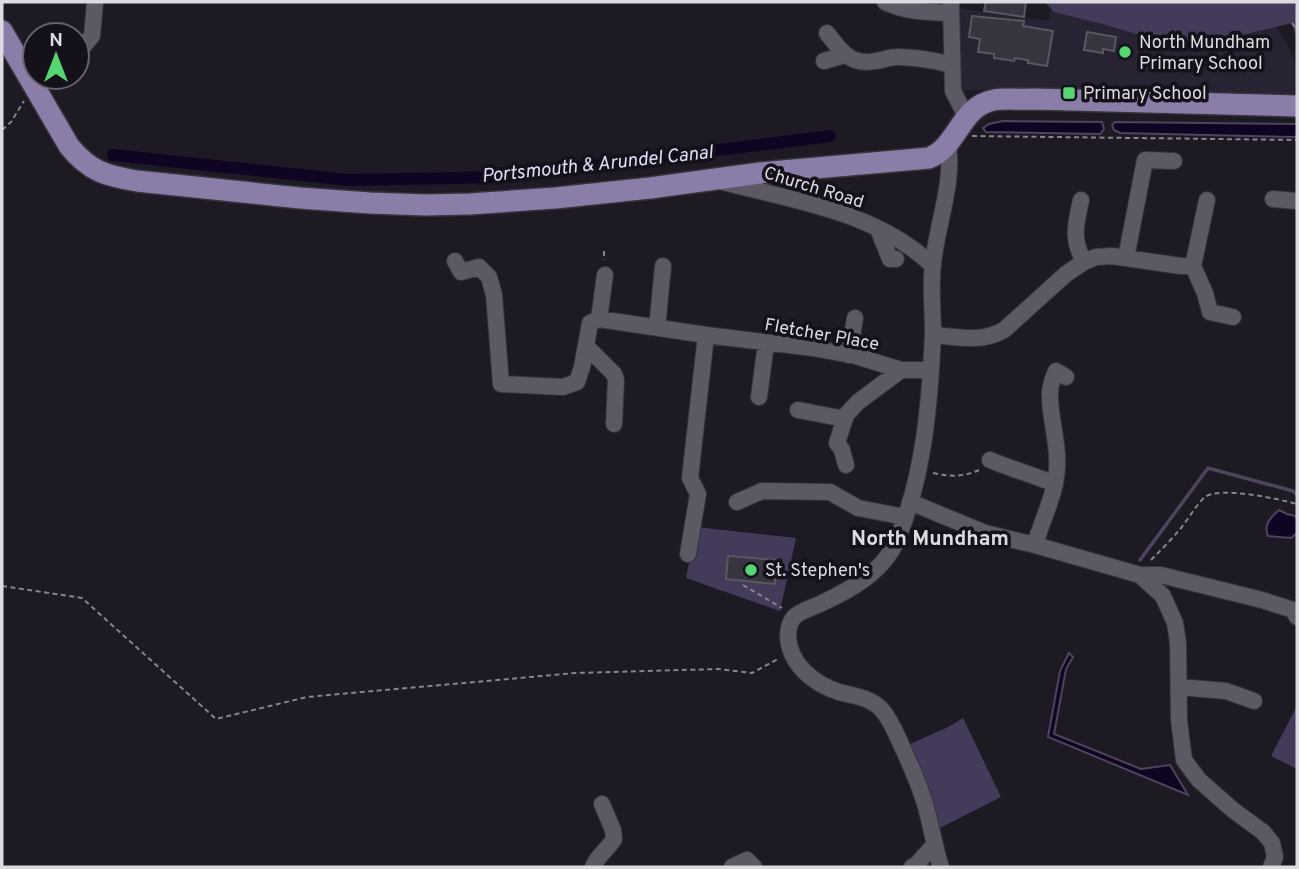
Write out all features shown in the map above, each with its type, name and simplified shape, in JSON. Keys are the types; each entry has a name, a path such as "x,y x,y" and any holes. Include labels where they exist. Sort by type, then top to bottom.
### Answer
{"main road":[{"path":"2,31 21,55"},
{"path":"38,91 79,159 102,174 115,178 312,199 426,205 544,199 760,173 921,159 936,156 966,116 977,107 993,100 1297,106"}],"street":[{"path":"91,37 95,2"},
{"path":"885,2 898,8 922,12 951,7 953,91 966,116"},
{"path":"827,33 845,55 856,61 903,57 952,65"},
{"path":"824,61 845,55"},
{"path":"942,867 927,809 910,763 887,716 880,708 859,696 817,683 802,669 791,652 789,627 795,615 868,578 888,557 908,510 919,469 929,401 933,335 932,265 951,163 951,139"},
{"path":"1126,258 1145,160 1174,161"},
{"name":"Church Road","path":"714,179 839,212 903,241 932,265"},
{"path":"1081,200 1075,231 1078,252 1084,262"},
{"path":"1207,200 1193,265 1210,312 1233,317"},
{"path":"1273,200 1297,201"},
{"path":"878,229 886,253 890,259 896,260"},
{"path":"933,335 972,339 994,336 1066,274 1096,257 1112,256 1181,267 1193,265"},
{"path":"455,261 461,272 479,267 489,277 494,295 501,384 563,387 577,382 590,323 599,319 605,275"},
{"path":"657,328 663,267"},
{"path":"849,355 855,318"},
{"name":"Fletcher Place","path":"599,319 813,348 901,370 930,370"},
{"path":"688,554 698,494 690,478 706,335"},
{"path":"759,397 766,342"},
{"path":"586,346 614,374 614,424"},
{"path":"846,465 837,443 846,415 858,402 901,370"},
{"path":"1035,545 1055,484 1058,449 1050,389 1056,371 1066,377"},
{"path":"798,410 845,419"},
{"path":"990,460 1055,484"},
{"path":"737,502 762,491 830,492 858,508 908,510 1140,575 1161,575 1262,600 1293,610 1297,617"},
{"path":"1140,575 1163,596 1175,623 1178,643 1179,720 1184,760 1199,780 1263,832 1272,843 1275,857 1272,867"},
{"path":"1179,687 1226,691 1254,701"},
{"path":"593,867 595,860 614,839 602,804"},
{"path":"912,867 935,844"},
{"path":"732,867 747,860 754,867"}],"path":[{"path":"1292,23 1297,30"},
{"path":"2,130 11,122 23,102 36,91"},
{"path":"951,139 1297,140"},
{"path":"919,469 952,477 968,475 984,467 990,460"},
{"path":"1140,575 1204,498 1214,493 1252,495 1297,504"},
{"path":"743,584 795,615"},
{"path":"2,586 82,597 216,719 307,697 562,674 718,669 752,673 791,652"}],"shaded area":[{"path":"1045,2 1297,2 1297,39 1292,23 1226,39 1162,42 1054,12"},
{"name":"North Mundham Primary School","path":"1051,7 1055,12 1106,25 1277,26 1297,63 1297,94 961,90 957,8 1049,21"},
{"path":"1003,121 1102,122 1104,129 1100,134 986,132 983,128"},
{"path":"1115,122 1297,124 1297,137 1120,133 1114,130 1112,125"},
{"path":"1279,510 1297,519 1297,533 1291,538 1268,536 1267,525"},
{"path":"696,527 796,538 780,611 686,578"},
{"path":"1069,653 1073,657 1066,669 1054,734 1141,769 1170,765 1188,795 1048,737 1060,671"},
{"path":"1297,706 1297,769 1271,756"},
{"path":"963,718 1001,797 938,829 908,745"}],"building":[{"path":"986,2 1026,2 1024,17 984,11"},
{"path":"972,16 1024,21 1023,26 1053,31 1047,66 1015,58 1014,61 994,58 994,54 978,52 980,39 969,37"},
{"path":"1087,32 1116,37 1114,51 1103,49 1103,53 1084,50"},
{"name":"St. Stephen's","path":"728,556 777,560 775,584 726,579"}],"waterway":[{"name":"Portsmouth & Arundel Canal","path":"113,155 348,180 505,177 830,136"},
{"path":"1140,560 1208,468 1293,491 1297,495"}],"place":[{"name":"North Mundham Primary School","path":"1125,52"},
{"name":"Primary School","path":"1069,93"},
{"name":"St. Stephen's","path":"751,570"}],"district":[{"name":"North Mundham","path":"930,538"}]}
